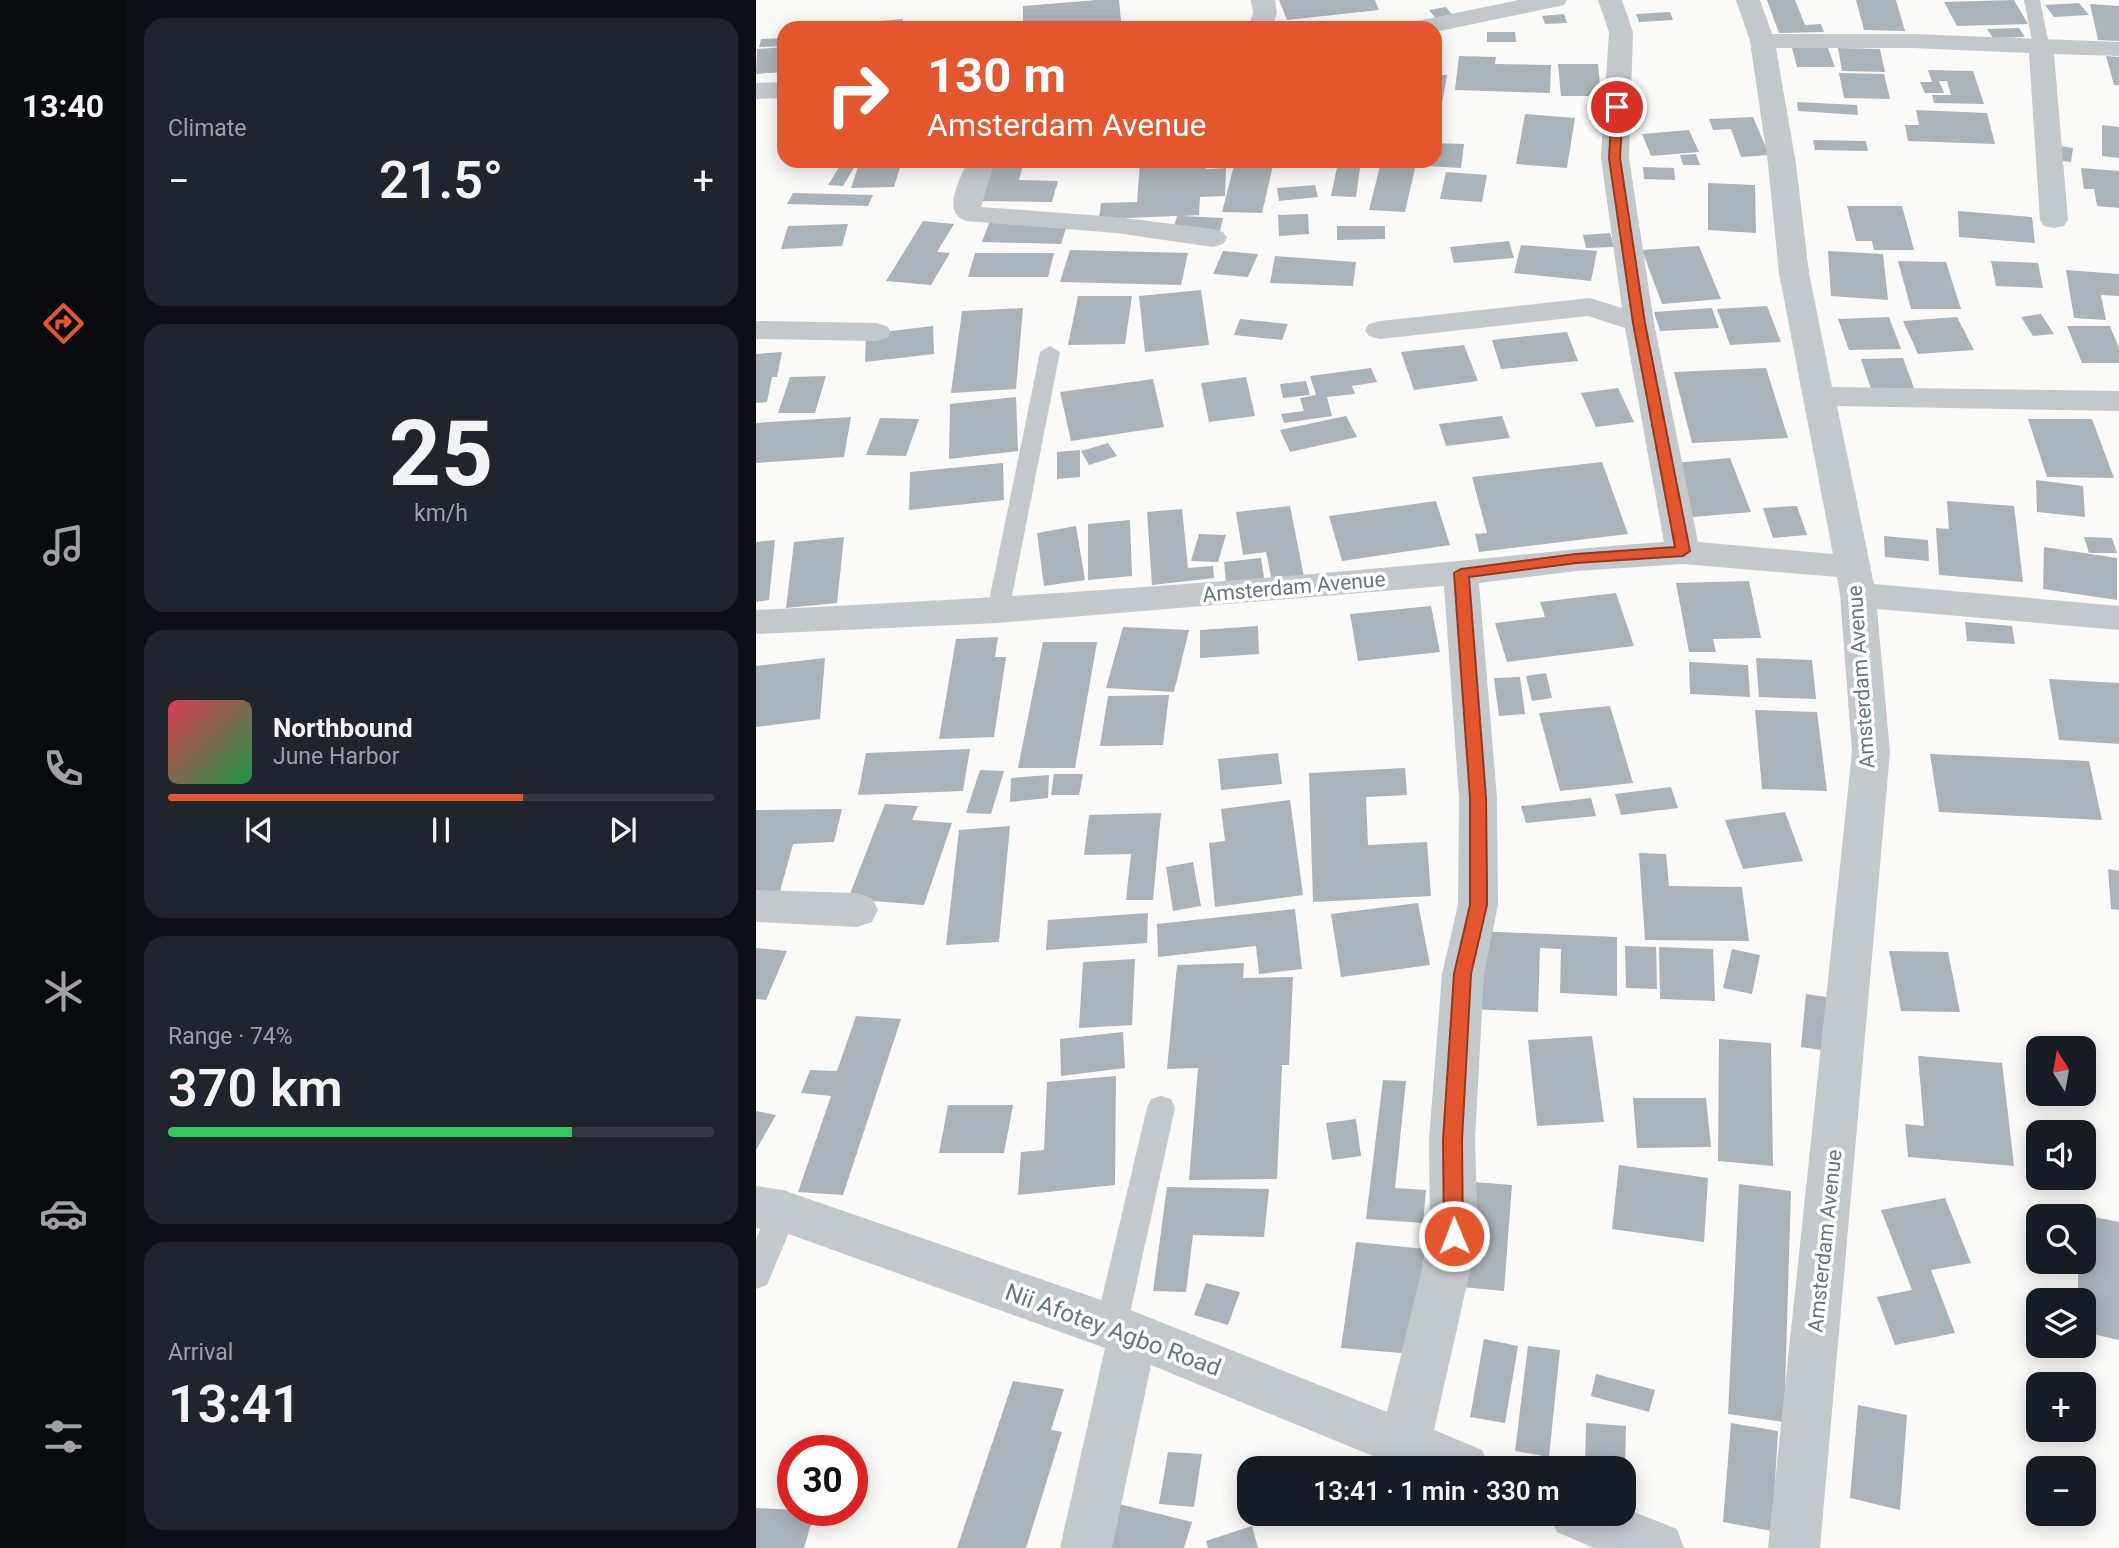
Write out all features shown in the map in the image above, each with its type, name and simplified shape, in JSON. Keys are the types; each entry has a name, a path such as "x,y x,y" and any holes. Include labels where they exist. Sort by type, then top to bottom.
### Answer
{"street":[{"path":"1262,21 1264,0"},
{"path":"1442,23 1555,0"},
{"path":"1610,0 1621,32 1615,158 1639,323 1683,551"},
{"path":"1748,0 1762,41 1782,164 1794,273 1856,581 2119,618"},
{"path":"1762,41 2040,45 2119,49"},
{"path":"2040,45 2054,220"},
{"path":"756,91 777,90"},
{"path":"978,168 967,200 967,212 976,215 1116,225 1213,237"},
{"path":"1380,330 1590,307 1639,323"},
{"path":"756,330 876,332"},
{"path":"1819,396 2119,401"},
{"name":"Amsterdam Avenue","path":"756,622 998,611 1461,573 1576,559 1683,551 1856,581 1871,752 1794,1548"},
{"path":"1405,1444 1454,1236 1452,1140 1463,974 1478,905 1478,798 1461,573"},
{"path":"756,906 857,910"},
{"name":"Nii Afotey Agbo Road","path":"770,1209 1122,1330 1434,1456"},
{"path":"1086,1548 1122,1330"},
{"path":"1604,1526 1658,1548"}],"lane":[{"path":"2032,0 2040,45"},
{"path":"998,611 1050,352"},
{"path":"1122,1330 1161,1108"},
{"path":"756,1275 770,1209"}],"building":[{"path":"1119,0 1121,21 1023,21 1023,6"},
{"path":"1279,0 1375,0 1379,10 1287,20"},
{"path":"1767,0 1795,0 1805,25 1821,24 1824,32 1779,33"},
{"path":"1856,0 1896,0 1905,31 1864,30"},
{"path":"2014,0 2028,24 1957,26 1944,2"},
{"path":"2079,3 2089,15 2054,17 2045,5"},
{"path":"2090,4 2119,6 2119,41 2098,40"},
{"path":"1446,7 1454,17 1437,20 1429,10"},
{"path":"1670,12 1673,20 1639,22 1636,14"},
{"path":"1564,14 1567,23 1545,24 1542,16"},
{"path":"2019,28 2025,37 1993,38 1987,29"},
{"path":"1487,32 1515,32 1516,42 1487,42"},
{"path":"777,38 777,46 759,47 761,39"},
{"path":"777,48 777,72 756,74 757,49"},
{"path":"1792,48 1828,48 1835,67 1797,67"},
{"path":"1838,48 1880,49 1885,72 1842,71"},
{"path":"1459,56 1496,57 1495,64 1551,65 1550,93 1455,90"},
{"path":"2106,56 2119,57 2119,85 2114,85"},
{"path":"1558,64 1598,64 1601,96 1561,96"},
{"path":"1928,70 1973,71 1984,104 1934,103 1932,95 1951,95 1947,81 1939,81 1944,93 1925,93 1920,82 1932,82"},
{"path":"1839,73 1884,74 1890,99 1844,98"},
{"path":"1442,75 1447,75 1442,104"},
{"path":"1797,102 1857,105 1858,115 1798,111"},
{"path":"1916,110 1987,113 1995,144 1908,141 1905,125 1919,125"},
{"path":"1525,114 1575,118 1567,168 1516,164"},
{"path":"1753,117 1769,155 1741,157 1731,129 1713,130 1709,119"},
{"path":"2102,125 2119,127 2119,158 2102,156"},
{"path":"1689,130 1699,152 1651,156 1642,134"},
{"path":"1813,140 1866,141 1868,151 1815,150"},
{"path":"1442,143 1464,144 1461,168 1442,167"},
{"path":"2047,144 2073,148 2071,162 2045,159"},
{"path":"1696,154 1700,165 1683,165 1680,155"},
{"path":"1643,167 1674,168 1675,180 1644,179"},
{"path":"839,168 854,168 843,186 828,185"},
{"path":"858,168 900,168 894,187 851,188"},
{"path":"988,168 1022,168 1019,180 1058,181 1052,202 976,201"},
{"path":"1139,168 1226,168 1225,196 1200,197 1199,215 1183,216 1223,218 1220,231 1173,230 1177,216 1099,219 1101,203 1137,202"},
{"path":"1233,168 1272,168 1262,213 1222,212"},
{"path":"1337,168 1360,168 1356,197 1331,196"},
{"path":"1380,168 1415,168 1405,212 1369,210"},
{"path":"2081,168 2119,171 2119,208 2097,206 2094,189 2084,189"},
{"path":"1446,172 1487,175 1482,202 1440,199"},
{"path":"1708,183 1755,185 1756,233 1708,230"},
{"path":"1315,185 1318,197 1279,201 1277,188"},
{"path":"793,193 873,195 868,206 787,204"},
{"path":"1847,206 1902,206 1914,250 1874,250 1872,241 1856,241"},
{"path":"1958,211 2032,217 2035,243 1959,237"},
{"path":"1308,214 1309,234 1279,236 1278,215"},
{"path":"923,221 954,224 937,252 950,253 931,285 886,281"},
{"path":"989,223 1067,225 1061,244 982,242"},
{"path":"848,224 842,246 781,249 788,226"},
{"path":"1337,226 1385,226 1385,239 1337,240"},
{"path":"1610,233 1614,247 1586,248 1583,235"},
{"path":"1509,241 1514,258 1454,263 1450,247"},
{"path":"1521,245 1597,251 1591,281 1514,273"},
{"path":"1699,246 1721,299 1662,304 1642,250"},
{"path":"1070,250 1188,253 1181,285 1060,282"},
{"path":"1223,251 1258,254 1248,277 1213,274"},
{"path":"1828,251 1883,254 1888,300 1831,296"},
{"path":"975,253 1054,253 1048,277 968,277"},
{"path":"1275,256 1356,262 1353,286 1270,283"},
{"path":"1898,261 1946,262 1961,309 1911,309"},
{"path":"1991,261 2038,263 2043,288 1996,286"},
{"path":"2066,270 2119,274 2119,296 2101,295 2106,320 2074,318"},
{"path":"1201,290 1209,345 1145,352 1139,296"},
{"path":"1078,296 1132,296 1125,344 1068,345"},
{"path":"1767,306 1781,342 1730,345 1717,309"},
{"path":"1023,308 1016,389 951,393 962,311"},
{"path":"1712,308 1719,328 1660,331 1654,312"},
{"path":"2041,314 2054,334 2033,336 2021,317"},
{"path":"1889,317 1901,349 1849,350 1838,319"},
{"path":"1957,317 1974,350 1918,354 1903,321"},
{"path":"1240,319 1288,324 1282,340 1234,335"},
{"path":"933,326 934,354 865,362 866,334"},
{"path":"2067,326 2110,326 2119,348 2119,363 2082,363"},
{"path":"1567,332 1578,361 1501,369 1492,340"},
{"path":"1464,345 1478,381 1414,390 1401,352"},
{"path":"782,352 777,377 772,377 767,402 756,403 756,354"},
{"path":"1903,358 1914,388 1871,389 1861,359"},
{"path":"1371,368 1377,382 1352,386 1355,394 1327,397 1332,416 1284,423 1281,414 1304,411 1300,398 1316,395 1310,376"},
{"path":"1766,368 1788,438 1692,443 1674,372"},
{"path":"826,376 815,413 778,413 790,377"},
{"path":"1246,377 1255,416 1209,422 1201,383"},
{"path":"1153,379 1164,427 1071,441 1060,392"},
{"path":"1306,381 1310,395 1283,398 1280,384"},
{"path":"1618,388 1634,422 1596,427 1581,393"},
{"path":"1016,397 1018,451 949,459 950,404"},
{"path":"1346,416 1357,437 1290,452 1280,430"},
{"path":"1502,416 1510,438 1446,446 1439,424"},
{"path":"851,417 844,457 756,463 756,423"},
{"path":"880,418 919,419 906,456 866,455"},
{"path":"2028,419 2092,419 2114,478 2047,477"},
{"path":"1108,443 1117,456 1089,465 1081,451"},
{"path":"1080,450 1080,477 1057,479 1057,452"},
{"path":"1730,458 1751,512 1693,517 1674,463"},
{"path":"1602,462 1628,534 1479,552 1475,534 1487,533 1472,477"},
{"path":"1003,463 1004,500 909,510 910,472"},
{"path":"2036,480 2083,486 2085,517 2037,512"},
{"path":"1436,501 1450,545 1342,561 1329,516"},
{"path":"1947,501 2014,506 2023,582 1939,575 1936,528 1949,529"},
{"path":"1290,506 1304,577 1272,581 1266,552 1243,555 1236,512"},
{"path":"1797,506 1807,535 1773,538 1763,508"},
{"path":"1182,509 1188,568 1213,566 1214,578 1152,585 1147,512"},
{"path":"1130,520 1132,576 1088,580 1088,524"},
{"path":"1076,526 1085,580 1044,586 1037,533"},
{"path":"1199,534 1226,535 1218,562 1191,561"},
{"path":"1884,536 1928,540 1929,561 1885,557"},
{"path":"844,537 837,603 786,608 794,542"},
{"path":"2084,537 2112,538 2117,553 2089,553"},
{"path":"775,540 769,600 756,602 756,542"},
{"path":"2044,547 2117,558 2117,600 2043,589"},
{"path":"1261,558 1264,578 1226,582 1224,562"},
{"path":"1749,581 1761,638 1713,639 1716,652 1689,652 1676,583"},
{"path":"1616,593 1634,646 1507,662 1495,623 1545,617 1540,602"},
{"path":"1431,606 1440,652 1358,661 1350,614"},
{"path":"1965,622 2012,626 2015,644 1967,641"},
{"path":"1258,626 1259,654 1200,658 1200,630"},
{"path":"1123,627 1189,630 1174,692 1106,688"},
{"path":"998,637 995,657 1006,657 994,737 939,739 956,639"},
{"path":"1043,642 1097,642 1075,768 1018,768"},
{"path":"825,658 820,719 756,727 756,666"},
{"path":"1756,658 1812,660 1816,699 1759,697"},
{"path":"1689,662 1748,665 1750,697 1690,694"},
{"path":"1546,673 1552,698 1532,701 1526,676"},
{"path":"1520,677 1525,714 1499,716 1494,678"},
{"path":"2049,679 2119,683 2119,744 2059,740"},
{"path":"1169,695 1163,745 1100,746 1108,696"},
{"path":"1610,706 1633,783 1560,791 1539,713"},
{"path":"1755,710 1817,712 1827,791 1762,789"},
{"path":"970,749 963,791 858,795 866,753"},
{"path":"1278,753 1282,784 1221,790 1218,759"},
{"path":"1930,754 2089,761 2102,820 1939,812"},
{"path":"1405,768 1407,795 1366,797 1368,845 1427,842 1431,896 1313,902 1309,773"},
{"path":"980,770 1004,771 991,814 966,813"},
{"path":"1054,774 1083,774 1079,795 1051,795"},
{"path":"1049,775 1048,798 1010,802 1011,778"},
{"path":"1671,787 1678,808 1621,815 1615,794"},
{"path":"1591,798 1596,816 1526,823 1521,806"},
{"path":"1290,800 1303,895 1215,907 1209,843 1225,841 1221,809"},
{"path":"885,804 918,806 912,820 952,823 924,905 848,899"},
{"path":"842,809 834,842 793,844 778,899 756,899 756,810"},
{"path":"1785,812 1803,861 1743,869 1725,820"},
{"path":"1161,813 1153,900 1126,900 1131,854 1084,855 1089,815"},
{"path":"1010,826 999,942 946,945 959,830"},
{"path":"1639,853 1666,854 1669,886 1742,887 1749,941 1645,940"},
{"path":"1193,862 1201,906 1173,911 1166,867"},
{"path":"2108,869 2119,871 2119,910 2111,909"},
{"path":"1418,903 1430,965 1341,977 1331,914"},
{"path":"1295,909 1302,969 1259,974 1256,946 1158,957 1157,924"},
{"path":"1148,913 1147,943 1046,950 1048,920"},
{"path":"1474,931 1617,937 1617,996 1560,993 1561,949 1540,948 1538,1012 1469,1009"},
{"path":"1625,946 1656,947 1657,989 1626,988"},
{"path":"1659,947 1713,949 1715,1001 1660,999"},
{"path":"756,948 787,951 766,1000 756,999"},
{"path":"1732,949 1760,955 1752,994 1723,988"},
{"path":"1889,951 1948,952 1960,1012 1901,1011"},
{"path":"1135,959 1132,1025 1079,1028 1083,962"},
{"path":"1244,963 1243,978 1293,977 1289,1065 1282,1065 1277,1179 1189,1180 1198,1068 1167,1069 1177,965"},
{"path":"1806,994 1839,999 1836,1052 1801,1047"},
{"path":"856,1016 901,1019 843,1195 798,1192 831,1096 801,1093 810,1070 837,1071"},
{"path":"1123,1032 1125,1068 1061,1076 1060,1039"},
{"path":"1592,1036 1604,1122 1537,1126 1528,1040"},
{"path":"1719,1039 1771,1043 1773,1166 1718,1161"},
{"path":"1918,1056 2002,1063 2014,1166 1908,1157 1905,1124 1924,1126"},
{"path":"1116,1076 1115,1185 1018,1195 1021,1152 1044,1150 1047,1082"},
{"path":"1383,1080 1406,1081 1395,1188 1426,1190 1423,1223 1366,1219"},
{"path":"1633,1098 1706,1098 1711,1147 1637,1148"},
{"path":"948,1105 1013,1105 1004,1153 939,1153"},
{"path":"756,1111 776,1115 756,1150"},
{"path":"1356,1119 1361,1156 1332,1160 1326,1123"},
{"path":"1619,1165 1708,1178 1704,1242 1612,1229"},
{"path":"1462,1181 1512,1185 1504,1291 1451,1286"},
{"path":"1739,1184 1791,1191 1784,1422 1728,1414"},
{"path":"1167,1187 1269,1189 1264,1237 1193,1235 1186,1292 1153,1291"},
{"path":"1945,1198 1971,1263 1931,1270 1955,1333 1895,1345 1877,1297 1912,1290 1881,1210"},
{"path":"2096,1217 2119,1222 2119,1340 2096,1335 2096,1288 2078,1288 2078,1274 2096,1274"},
{"path":"1356,1242 1425,1249 1413,1354 1341,1348"},
{"path":"1206,1283 1240,1292 1228,1325 1194,1315"},
{"path":"1484,1339 1518,1346 1505,1423 1470,1417"},
{"path":"1528,1346 1560,1350 1549,1456 1515,1451"},
{"path":"1596,1374 1655,1390 1649,1412 1591,1396"},
{"path":"1013,1381 1064,1389 1051,1430 1062,1432 1026,1548 957,1548"},
{"path":"1858,1405 1907,1415 1900,1510 1850,1498"},
{"path":"1586,1423 1626,1426 1625,1456 1585,1456"},
{"path":"1731,1423 1778,1431 1772,1531 1723,1522"},
{"path":"1168,1452 1202,1454 1194,1507 1159,1504"},
{"path":"1119,1504 1192,1522 1184,1548 1103,1548"},
{"path":"756,1508 777,1509 777,1526 811,1526 804,1548 756,1548"},
{"path":"1252,1526 1258,1548 1208,1548 1206,1541"}],"route":[{"path":"1454,1236 1452,1140 1463,974 1478,905 1479,884 1476,830 1478,798 1461,573 1576,559 1683,551 1639,323 1615,158 1617,107"}]}
